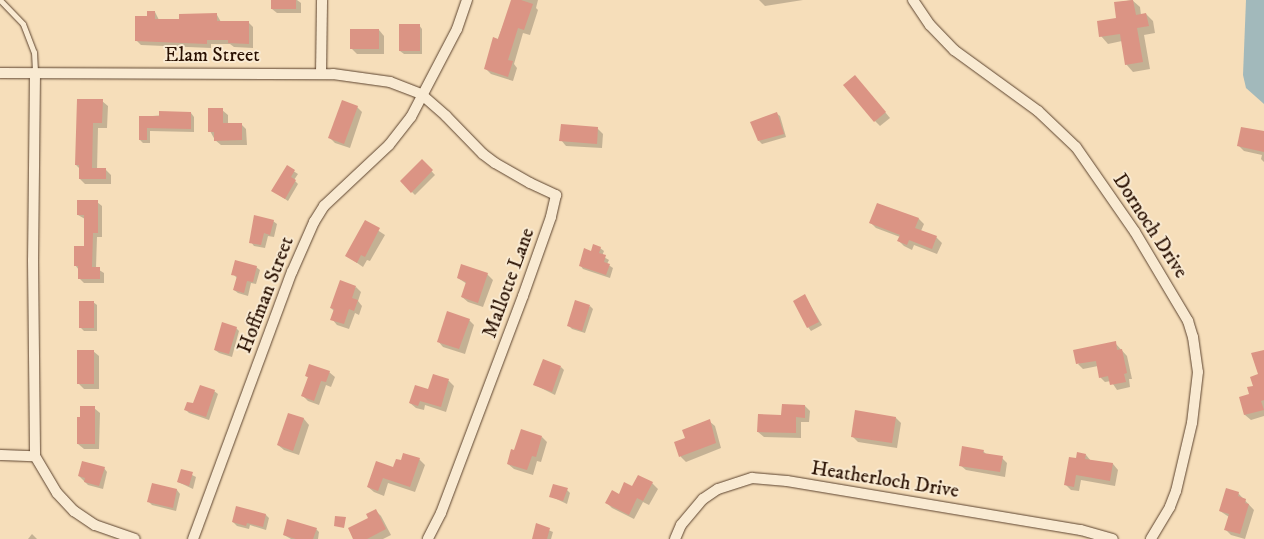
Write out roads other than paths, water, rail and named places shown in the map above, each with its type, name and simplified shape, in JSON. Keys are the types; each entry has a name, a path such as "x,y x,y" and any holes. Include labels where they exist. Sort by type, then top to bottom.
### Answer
{"street":[{"path":"321,74 322,0"},
{"name":"Hoffman Street","path":"193,539 292,272 314,222 324,206 342,187 389,145 411,117 421,94 440,63 468,0"},
{"name":"Dornoch Drive","path":"913,0 930,25 954,50 1038,111 1076,147 1135,232 1188,321 1193,338 1198,372 1192,424 1176,491 1170,507 1152,539"},
{"name":"Elam Street","path":"0,73 349,75 390,82 421,94"},
{"path":"35,73 33,270 35,456 58,493 74,511 95,525 135,539"},
{"name":"Mallotte Lane","path":"421,94 446,116 483,154 530,183 556,195 551,217 523,296 442,513 428,539"},
{"path":"0,455 35,456"},
{"name":"Heatherloch Drive","path":"675,539 681,525 703,499 718,490 752,478 787,481 1072,529 1113,539"}],"lane":[{"path":"0,0 23,24 34,52 35,73"}],"water":[{"path":"1246,0 1264,0 1264,104 1246,88 1243,75"}]}
